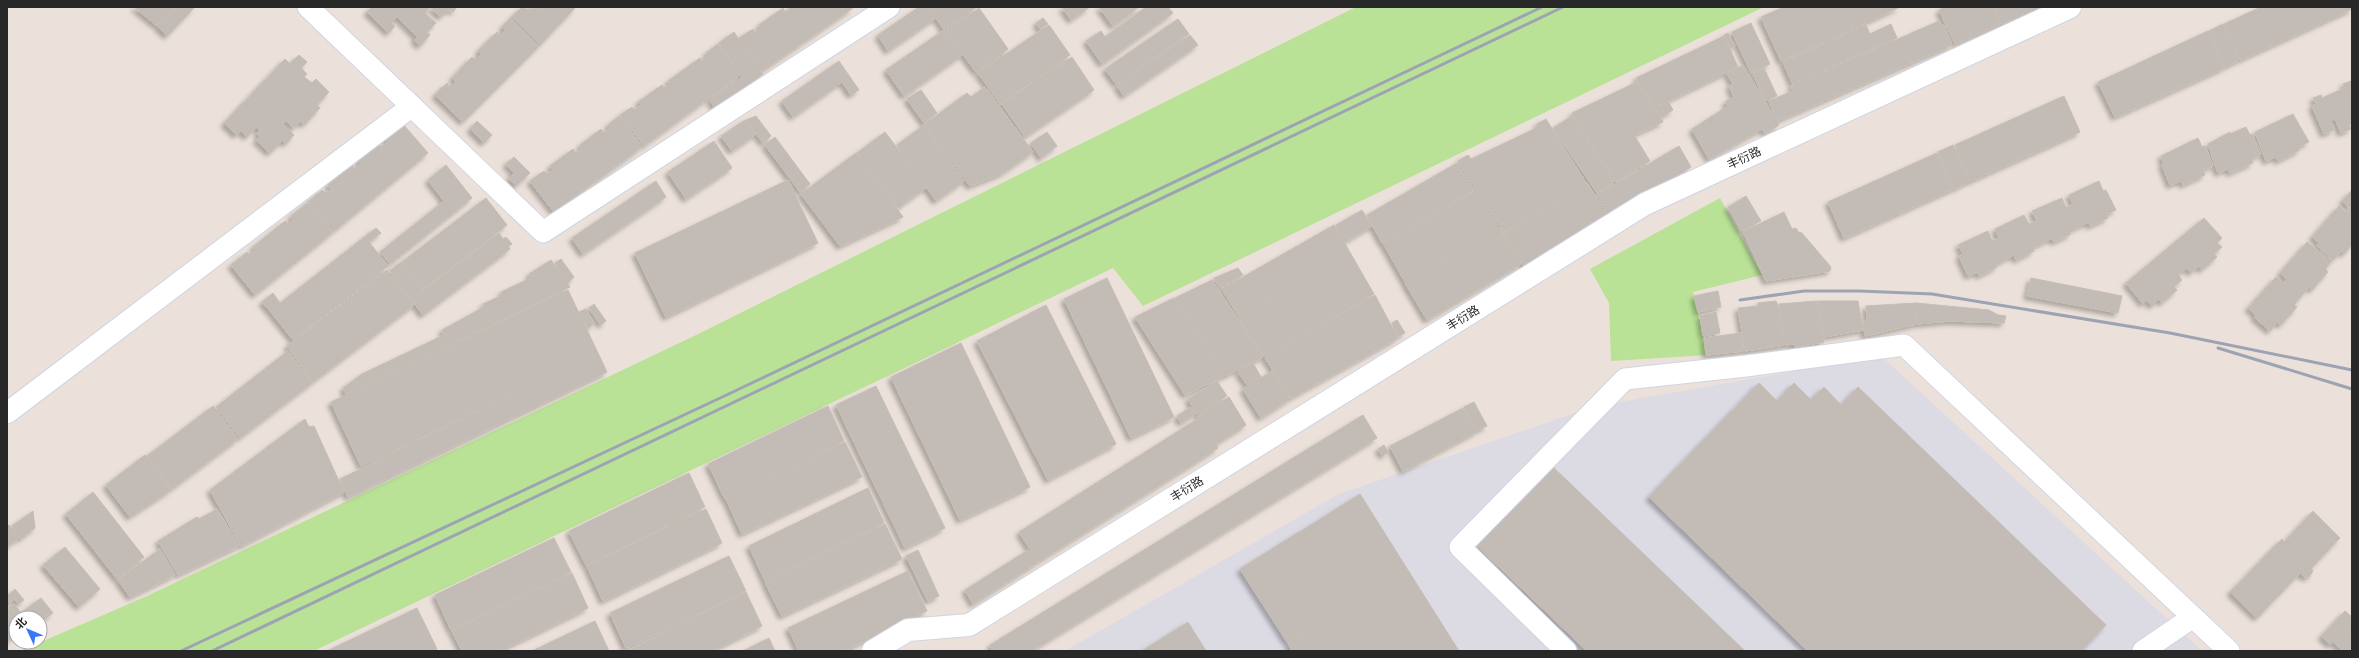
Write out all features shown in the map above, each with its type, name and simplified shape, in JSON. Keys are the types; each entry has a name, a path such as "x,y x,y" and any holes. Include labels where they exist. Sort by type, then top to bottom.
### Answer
{"street":[{"path":"308,7 543,232 889,7"},
{"name":"丰衍路","path":"873,651 908,630 969,625 1645,204 2070,7"},
{"path":"7,413 412,106"},
{"path":"1566,651 1460,548 1625,379 1746,366 1904,345 2229,651"},
{"path":"2144,651 2193,617"}],"shaded area":[{"path":"1881,356 2202,651 1065,651 1339,494 1592,407"}],"green space":[{"path":"1356,7 1764,7 1143,306 1113,268 314,651 20,651 48,650 48,639 145,597 692,337"},
{"path":"1720,198 1762,275 1693,292 1708,355 1611,361 1609,303 1590,269"}],"building":[{"path":"134,7 176,7 156,25"},
{"path":"177,7 195,7 167,36 157,26"},
{"path":"372,7 430,7 425,13 436,23 427,32 430,35 420,46 414,40 417,37 397,17 391,23 395,26 389,33 367,12"},
{"path":"430,7 457,7 453,12 449,9 441,17"},
{"path":"522,7 526,9 576,7 540,45 512,17"},
{"path":"791,7 853,8 762,71 739,38 753,29 755,33 761,28 759,25 783,8 785,12"},
{"path":"919,7 928,7 936,18 888,51 878,35"},
{"path":"929,7 977,7 944,30"},
{"path":"1062,7 1090,7 1071,20"},
{"path":"1099,7 1139,7 1113,26"},
{"path":"1146,7 1168,7 1173,13 1102,64 1086,41 1101,31 1105,37"},
{"path":"1784,7 1900,7 1781,61 1761,17"},
{"path":"1945,7 1993,7 2000,24 1955,44 1939,10"},
{"path":"1994,7 2037,7 2038,9 2001,24"},
{"path":"2261,7 2352,7 2352,9 2240,60 2224,24"},
{"path":"979,8 1008,49 976,72 946,31"},
{"path":"511,18 539,46 463,122 435,95 447,83 450,87 456,81 452,78 472,57 475,60 481,54 478,51 497,32 500,35 505,30 502,27"},
{"path":"1043,18 1048,24 1040,29 1036,23"},
{"path":"1178,19 1189,34 1116,84 1105,69"},
{"path":"1939,21 1941,26 1944,25 1952,45 1777,121 1769,101 1793,91 1791,86"},
{"path":"1751,23 1770,64 1751,73 1732,32"},
{"path":"1891,24 1897,38 1792,83 1783,62 1866,25 1870,34"},
{"path":"2223,24 2239,60 2225,67 2209,31"},
{"path":"1049,25 1070,55 1000,104 978,73"},
{"path":"944,30 962,55 904,96 886,70"},
{"path":"2208,31 2224,68 2115,117 2098,82"},
{"path":"734,32 763,74 748,85 719,43"},
{"path":"1728,33 1735,46 1731,48 1724,35"},
{"path":"1190,35 1198,45 1124,96 1117,86"},
{"path":"1724,36 1738,67 1655,107 1636,78"},
{"path":"718,44 740,75 644,146 620,115 632,107 634,110 641,105 638,102 662,85 664,88 670,84 668,81 700,58 702,61 708,56 706,53"},
{"path":"299,55 307,62 301,68 307,74 304,77 312,83 316,79 329,92 317,105 320,108 304,125 301,121 294,128 286,121 283,124 294,135 286,144 283,140 270,153 256,140 260,137 257,133 260,130 256,127 247,137 241,131 236,135 224,123 285,59 290,64"},
{"path":"1072,57 1094,90 1025,137 1002,104"},
{"path":"839,61 859,90 851,95 842,82 793,117 782,101"},
{"path":"1743,65 1779,125 1765,133 1762,129 1709,159 1692,129 1728,106 1725,102 1734,97 1729,86 1733,84 1727,74"},
{"path":"1764,68 1777,96 1765,101 1753,74"},
{"path":"742,77 748,85 715,108 710,100"},
{"path":"2351,81 2352,123 2349,125 2351,129 2341,133 2335,119 2330,121 2334,130 2324,134 2312,106 2316,104 2313,98 2321,95 2322,98 2345,88 2343,84"},
{"path":"1637,82 1663,122 1634,135 1650,161 1616,182 1572,113"},
{"path":"985,87 1033,152 1003,173 970,186 925,124 967,93 971,97"},
{"path":"921,90 937,113 924,123 907,99"},
{"path":"2064,96 2080,132 1971,181 1955,145"},
{"path":"1668,101 1673,110 1661,117 1656,109"},
{"path":"2293,114 2309,142 2298,147 2300,150 2278,161 2276,157 2266,161 2255,132"},
{"path":"619,116 642,147 554,212 530,181 544,171 547,174 553,170 550,166 573,149 576,153 582,148 580,145 601,129 604,133 610,128 608,125"},
{"path":"756,116 771,136 763,143 746,120"},
{"path":"1572,116 1614,182 1597,193 1553,128"},
{"path":"1546,119 1586,183 1503,232 1458,161 1468,155 1471,159 1526,133 1538,127 1537,124"},
{"path":"745,120 755,135 732,151 721,136"},
{"path":"477,121 492,135 484,143 470,129"},
{"path":"403,124 428,153 333,232 308,202 322,190 325,193 331,189 328,185 352,165 355,169 361,164 358,161 379,144 381,147 388,142 385,139"},
{"path":"924,125 964,181 936,201 897,145"},
{"path":"2246,127 2250,135 2252,134 2261,154 2251,159 2253,163 2230,173 2228,169 2218,173 2208,144 2230,132 2230,134"},
{"path":"885,132 927,187 898,208 857,153"},
{"path":"1047,132 1057,146 1041,158 1031,143"},
{"path":"775,137 810,184 800,192 765,145"},
{"path":"2198,138 2202,147 2205,146 2213,166 2203,170 2205,175 2183,185 2181,181 2170,185 2162,165 2164,164 2161,156"},
{"path":"714,141 732,168 686,199 668,172"},
{"path":"1953,145 1970,181 1954,189 1938,152"},
{"path":"1679,146 1691,167 1609,216 1597,195"},
{"path":"856,153 903,217 840,246 801,194"},
{"path":"1937,153 1953,189 1844,238 1828,202"},
{"path":"514,157 530,173 516,186 509,178 514,173 506,164"},
{"path":"1457,163 1474,190 1382,243 1367,215"},
{"path":"446,165 472,198 390,264 380,252 444,201 428,180"},
{"path":"788,180 818,243 666,317 635,253"},
{"path":"656,181 666,197 583,254 572,238"},
{"path":"2099,181 2103,191 2106,190 2116,210 2106,214 2108,218 2090,226 2089,222 2069,231 2071,234 2054,242 2052,238 2032,248 2034,251 2016,260 2014,255 1996,264 1997,267 1979,276 1978,272 1968,276 1959,256 1963,254 1958,245 1988,231 1992,241 1999,238 1995,229 2024,215 2029,224 2037,221 2032,211 2062,198 2066,208 2073,204 2069,195"},
{"path":"1587,183 1607,216 1524,266 1504,233"},
{"path":"2352,190 2352,245 2344,254 2341,251 2333,260 2317,246 2319,243 2312,237 2339,206 2347,212 2350,208 2342,201"},
{"path":"1475,191 1498,228 1405,282 1383,243"},
{"path":"1746,196 1761,221 1741,231 1728,207"},
{"path":"486,198 507,225 423,289 402,262"},
{"path":"307,203 332,233 255,295 231,265 247,252 249,255 255,250 253,247 285,221 288,224 293,219 291,216"},
{"path":"1362,210 1372,226 1345,242 1336,225"},
{"path":"1784,212 1792,229 1796,228 1799,233 1801,232 1831,267 1830,271 1766,281 1743,232"},
{"path":"2204,218 2222,238 2217,243 2222,247 2214,254 2217,257 2202,270 2199,266 2191,273 2187,268 2178,275 2182,280 2174,287 2177,290 2162,303 2159,299 2152,306 2147,300 2143,304 2126,283"},
{"path":"1334,225 1351,254 1239,317 1222,289"},
{"path":"376,228 381,233 369,242 388,266 293,340 270,311"},
{"path":"1499,228 1521,264 1427,320 1405,283"},
{"path":"499,233 503,239 506,237 512,244 508,247 510,249 423,315 390,271 401,262 423,291"},
{"path":"2307,242 2332,261 2325,269 2328,272 2312,290 2309,287 2294,305 2297,307 2281,325 2277,322 2270,331 2254,317 2256,315 2248,308 2276,277 2283,284 2287,279 2280,273"},
{"path":"1351,254 1374,294 1265,357 1239,318"},
{"path":"561,259 574,277 568,283 555,263"},
{"path":"551,260 570,287 346,394 343,388 362,374 444,335 442,330 484,307 483,304 503,295 501,292 531,278 529,274"},
{"path":"1238,268 1243,275 1220,288 1214,278"},
{"path":"387,270 414,305 313,382 287,346"},
{"path":"1107,278 1174,417 1131,438 1064,299"},
{"path":"2031,278 2122,296 2118,313 2027,296"},
{"path":"1212,280 1263,357 1225,376 1175,298"},
{"path":"568,290 598,353 361,466 331,402"},
{"path":"1718,291 1721,307 1698,312 1694,296"},
{"path":"273,293 280,303 270,311 262,302"},
{"path":"1375,295 1398,338 1291,398 1265,358"},
{"path":"1174,298 1224,376 1185,395 1135,317"},
{"path":"1776,301 1778,305 1784,345 1745,351 1738,308 1758,306 1758,303"},
{"path":"1817,301 1824,342 1795,347 1794,344 1785,345 1779,304"},
{"path":"1818,301 1858,301 1863,330 1824,337"},
{"path":"1916,303 1916,324 1865,336 1863,322 1867,321 1866,306"},
{"path":"1916,303 1989,310 1998,315 2006,316 2004,323 1950,321 1917,324"},
{"path":"594,304 606,321 601,325 589,308"},
{"path":"1046,305 1116,444 1048,480 977,341"},
{"path":"586,309 594,324 588,328 579,312"},
{"path":"1716,312 1720,333 1703,336 1700,316"},
{"path":"1397,320 1405,333 1399,336 1392,323"},
{"path":"1741,333 1743,351 1706,355 1704,338"},
{"path":"961,343 1030,487 960,520 891,377"},
{"path":"288,351 312,383 240,438 216,407"},
{"path":"598,353 607,372 348,497 340,479"},
{"path":"1253,363 1261,377 1247,385 1238,372"},
{"path":"1272,371 1290,399 1261,418 1243,389"},
{"path":"1217,381 1227,396 1197,414 1188,399"},
{"path":"1759,383 1777,401 1794,383 1811,400 1824,387 1841,405 1858,387 2106,625 2081,651 1808,651 1649,497"},
{"path":"876,386 945,528 905,548 836,405"},
{"path":"1229,397 1246,425 1216,444 1198,416"},
{"path":"1474,402 1487,426 1476,431 1464,407"},
{"path":"213,406 238,439 172,489 147,456"},
{"path":"828,406 844,441 725,499 708,464"},
{"path":"1191,407 1195,414 1181,423 1177,416"},
{"path":"1463,408 1476,432 1403,471 1390,446"},
{"path":"1363,415 1377,438 1031,651 993,651 990,645"},
{"path":"1199,418 1218,448 1038,562 1019,532"},
{"path":"305,419 309,427 314,426 344,492 241,546 210,490"},
{"path":"845,442 862,477 742,534 726,499"},
{"path":"1384,445 1388,452 1383,456 1378,449"},
{"path":"145,455 171,490 130,517 106,485"},
{"path":"1553,467 1745,651 1587,651 1477,546"},
{"path":"689,473 705,507 586,565 569,531"},
{"path":"868,488 884,523 765,581 749,546"},
{"path":"93,492 144,557 117,579 66,514"},
{"path":"1360,494 1459,651 1375,651 1300,532"},
{"path":"217,509 239,546 178,575 158,541 197,517 199,519"},
{"path":"706,509 722,543 603,601 587,566"},
{"path":"33,511 35,528 21,539 12,526"},
{"path":"2313,511 2340,538 2311,568 2313,571 2309,577 2304,577 2300,573 2257,618 2230,592 2282,539 2284,542"},
{"path":"885,524 902,559 782,616 765,582"},
{"path":"9,525 19,538 7,547 7,527"},
{"path":"1299,532 1345,606 1287,642 1240,569"},
{"path":"554,538 571,572 451,630 435,595"},
{"path":"65,547 100,589 79,607 43,565"},
{"path":"160,549 175,575 130,597 118,580"},
{"path":"918,550 939,596 928,601 906,556"},
{"path":"1028,550 1037,563 973,604 965,590"},
{"path":"729,556 746,591 626,648 610,613"},
{"path":"908,571 927,611 843,651 799,651 788,628"},
{"path":"572,573 588,608 499,651 462,651 452,631"},
{"path":"15,589 24,600 19,604 15,599 10,603 7,596"},
{"path":"746,592 762,626 711,651 628,651"},
{"path":"41,598 53,613 48,616 48,610 25,610"},
{"path":"14,604 19,610 13,610 11,607"},
{"path":"9,605 13,610 9,610"},
{"path":"1346,606 1373,651 1292,651 1288,643"},
{"path":"417,608 437,649 433,651 327,651"},
{"path":"2345,611 2352,617 2352,622 2330,645 2321,636"},
{"path":"595,621 609,651 532,651"},
{"path":"1188,622 1206,651 1142,651"},
{"path":"2352,623 2352,647 2348,651 2343,651 2333,642"},
{"path":"769,638 775,651 743,651"}],"railway":[{"path":"181,651 735,391 1542,7"},
{"path":"212,651 1563,7"},
{"path":"1740,300 1804,291 1860,291 1932,294 2170,333 2352,370"},
{"path":"2218,348 2352,389"}]}
